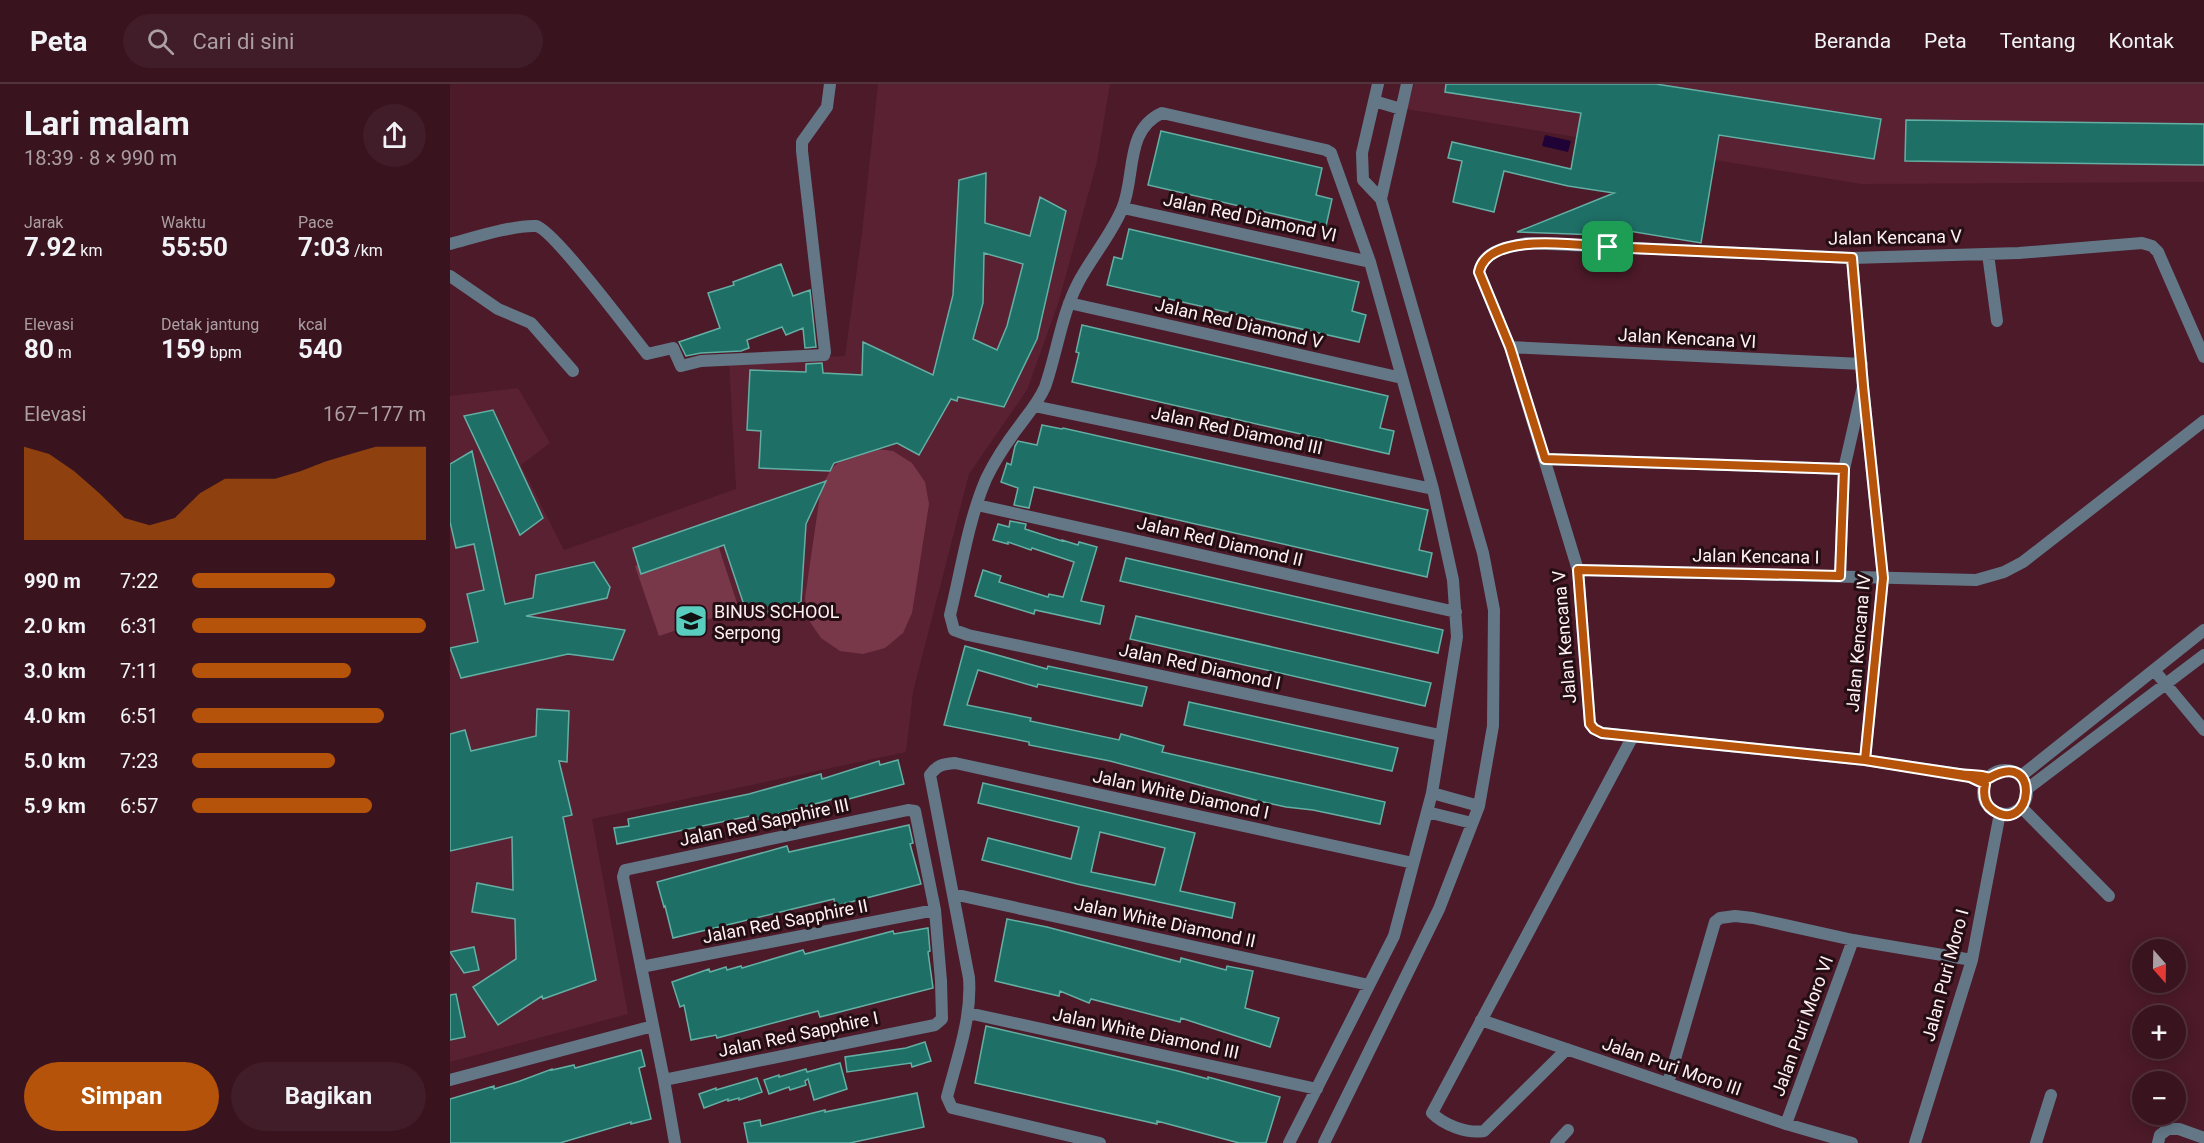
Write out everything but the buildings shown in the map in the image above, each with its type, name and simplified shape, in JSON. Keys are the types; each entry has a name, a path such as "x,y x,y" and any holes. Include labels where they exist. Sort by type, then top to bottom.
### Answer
{"street":[{"path":"450,244 513,229 536,226 542,228 567,255 647,354 673,348 681,366 701,361 824,355 802,142 827,107 830,84"},
{"path":"1324,1143 1439,909 1479,806 1492,726 1494,610 1483,553 1381,200 1365,183 1363,177 1362,153 1378,84"},
{"path":"1381,200 1407,84"},
{"path":"1374,101 1401,109"},
{"path":"976,505 999,455 1044,389 1069,303 1078,281 1123,208 1138,136 1152,117 1162,113 1326,150 1334,158 1370,262 1433,489 1453,580 1457,637 1432,793 1394,936 1289,1143"},
{"name":"Jalan Red Diamond VI","path":"1123,208 1370,262"},
{"name":"Jalan Kencana V","path":"1987,781 1865,760 1602,733 1594,729 1590,724 1578,570 1510,347 1479,272 1481,263 1485,257 1500,249 1526,243 1852,258 1988,254 2142,243 2152,246 2158,252 2204,357"},
{"path":"1988,254 1997,321"},
{"name":"Jalan Kencana IV","path":"1852,258 1883,578 1865,760"},
{"path":"450,276 498,309 531,323 573,371"},
{"name":"Jalan Red Diamond V","path":"1069,303 1402,378"},
{"name":"Jalan Kencana VI","path":"1510,347 1862,364"},
{"name":"Jalan Kencana IV","path":"1840,576 1844,469 1863,386"},
{"name":"Jalan Red Diamond III","path":"1034,406 1433,489"},
{"name":"Jalan Kencana I","path":"1578,570 1976,580 2004,572 2023,562 2204,421"},
{"path":"1545,459 1844,469"},
{"name":"Jalan Red Diamond II","path":"976,505 1456,612"},
{"name":"Jalan Red Diamond I","path":"976,505 950,615 954,630 968,635 1440,735"},
{"path":"2020,776 2204,630"},
{"path":"2027,789 2204,655"},
{"path":"2154,670 2204,730"},
{"path":"1567,1049 1484,1131 1476,1133 1463,1130 1437,1119 1431,1113 1633,736"},
{"name":"Jalan White Diamond I","path":"953,894 930,775 940,764 966,765 1413,863"},
{"path":"2001,771 2011,771 2020,776 2027,789 2025,802 2012,813 2000,813 1992,809 1983,794 1987,781 2001,771"},
{"path":"1432,793 1479,806"},
{"path":"2021,807 2109,896"},
{"name":"Jalan Red Sapphire III","path":"641,967 623,877 625,870 911,810 917,815 935,910"},
{"path":"1427,812 1472,823"},
{"name":"Jalan Puri Moro I","path":"1915,1143 1972,960 2000,813"},
{"path":"953,894 969,978 970,997 947,1097 948,1103 951,1108 1100,1143"},
{"name":"Jalan White Diamond II","path":"953,894 1369,985"},
{"name":"Jalan Red Sapphire II","path":"641,967 935,910"},
{"name":"Jalan Red Sapphire I","path":"664,1080 939,1022 942,1019 941,981 935,910"},
{"path":"1668,1083 1715,922 1720,918 1735,916 1753,918 1853,940 1972,960"},
{"name":"Jalan Puri Moro VI","path":"1786,1124 1853,940"},
{"path":"641,967 675,1143"},
{"name":"Jalan White Diamond III","path":"968,1013 1317,1089"},
{"name":"Jalan Puri Moro III","path":"1481,1020 1786,1124 1852,1143"},
{"path":"450,1080 653,1026"},
{"path":"2036,1143 2051,1095"},
{"path":"2158,1143 2160,1136 2168,1129 2179,1129 2204,1138"},
{"path":"1556,1143 1568,1130"}],"shaded area":[{"name":"BINUS SCHOOL Serpong","path":"878,84 1110,84 1097,162 1058,304 1027,390 969,474 913,692 906,752 592,819 628,1014 450,1062 450,396 518,388 550,443 521,465 564,550 736,489 729,362 845,356 862,233"},
{"path":"1414,84 2204,84 2204,182 1861,184 1406,109"},
{"path":"1545,135 1571,141 1568,152 1542,146"},
{"path":"870,448 893,451 912,463 925,482 929,504 912,613 903,633 885,648 863,654 840,651 821,638 808,619 805,598 821,488 831,469 848,454"},
{"path":"716,539 739,609 659,636 635,566"}],"place":[{"name":"BINUS SCHOOL Serpong","path":"691,621"}],"route":[{"path":"1608,247 1526,243 1500,249 1485,257 1481,263 1479,272 1510,347 1545,459 1844,469 1840,576 1578,570 1590,724 1602,733 1865,760 1959,774 1970,777 1980,775 1989,778 2001,771 2011,771 2020,776 2027,789 2025,802 2017,811 2006,814 1992,809 1983,794 1985,784 1970,777 1865,760 1883,578 1852,258 1608,247"}]}
